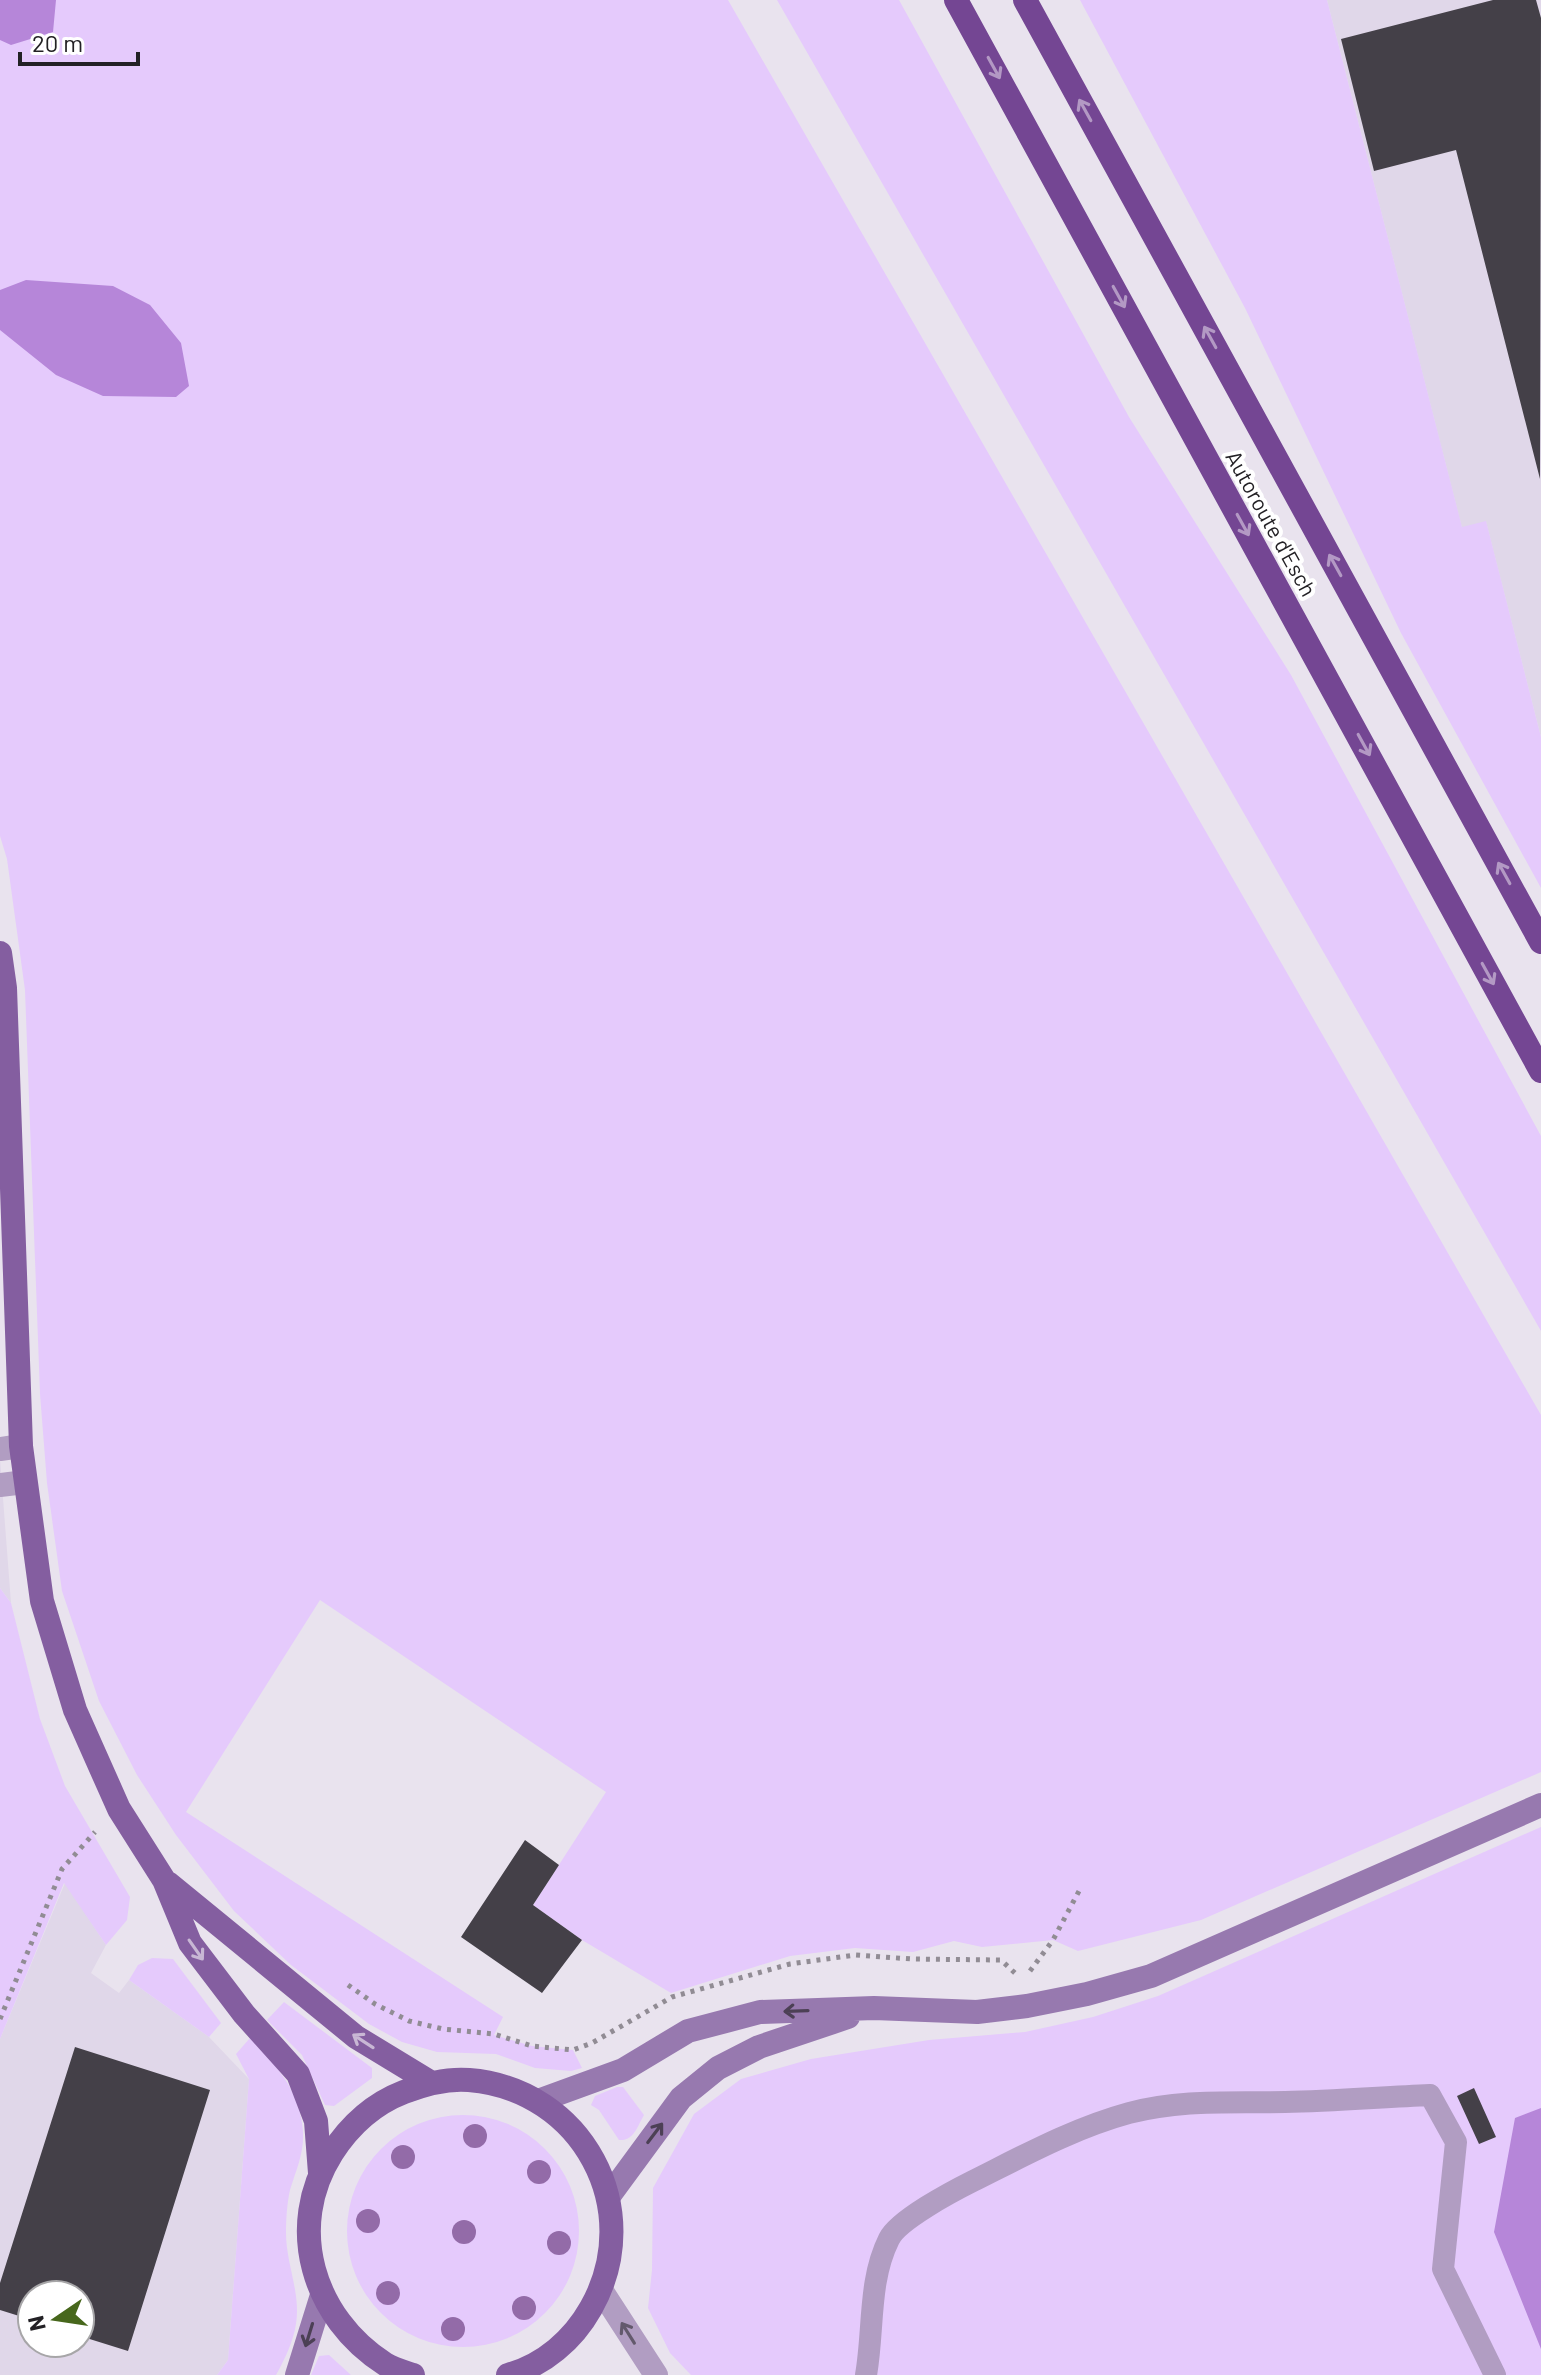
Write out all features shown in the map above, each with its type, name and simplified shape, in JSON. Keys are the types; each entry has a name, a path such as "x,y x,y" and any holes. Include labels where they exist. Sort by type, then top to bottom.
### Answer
{"highway":[{"name":"Autoroute d'Esch","path":"956,0 1541,1071"},
{"name":"Autoroute d'Esch","path":"1029,5 1541,942"}],"main road":[{"path":"0,953 5,988 10,1448 25,1482 42,1601 75,1710 119,1809 164,1880 190,1943 244,2014 298,2074 316,2121 320,2173"},
{"path":"538,2101 623,2070 688,2031 760,2012 874,2008 977,2012 1087,1994 1151,1976 1541,1805"},
{"path":"164,1880 356,2037 430,2082"},
{"path":"609,2196 681,2098 718,2068 759,2047 874,2008"},
{"path":"413,2375 387,2366 348,2336 322,2295 310,2255 309,2213 320,2173 346,2131 384,2100 430,2082 467,2079 504,2086 538,2101 570,2126 594,2158 609,2196 612,2227 610,2259 601,2290 582,2323 557,2350 523,2374"},
{"path":"297,2375 322,2295"}],"street":[{"path":"0,1485 25,1482"},
{"path":"601,2290 656,2375"}],"lane":[{"path":"866,2375 876,2275 890,2235 935,2200 1025,2155 1099,2122 1180,2102 1286,2102 1430,2095 1456,2142 1443,2269 1495,2375"}],"path":[{"path":"0,2019 62,1869 119,1809"},
{"path":"339,1979 375,2004 409,2021 443,2029 494,2034 532,2046 573,2050 592,2043 672,1997 790,1964 855,1955 1001,1960 1023,1981 1053,1940 1079,1891"}],"shaded area":[{"path":"0,0 728,0 1541,1415 1541,1772 1201,1920 1078,1951 1053,1940 982,1947 954,1941 913,1952 855,1948 790,1956 671,1993 582,1940 533,1905 606,1792 320,1600 186,1812 503,2017 494,2035 532,2046 573,2050 582,2068 571,2071 535,2068 496,2054 437,2052 402,2042 369,2024 291,1965 234,1911 176,1835 137,1775 99,1701 62,1591 47,1483 40,1394 25,990 7,859 0,836"},
{"path":"0,0 56,0 53,32 11,45 0,40"},
{"path":"777,0 899,0 1129,417 1291,675 1541,1136 1541,1331"},
{"path":"1080,0 1327,0 1462,527 1486,521 1541,737 1541,888 1401,633 1245,308"},
{"path":"1327,0 1541,0 1541,737 1486,522 1462,528"},
{"path":"26,280 113,286 150,305 181,343 189,386 176,397 103,396 56,375 0,330 0,290"},
{"path":"0,1459 11,1603 0,1588"},
{"path":"0,1588 11,1603 40,1719 65,1786 130,1897 127,1920 106,1945 64,1883 0,2039"},
{"path":"1541,1827 1541,2375 691,2375 670,2353 648,2308 652,2270 653,2188 694,2114 741,2079 811,2059 929,2040 1025,2032 1093,2017 1158,1996"},
{"path":"65,1883 106,1945 91,1973 119,1993 129,1980 209,2037 249,2079 228,2360 217,2375 0,2375 0,2039"},
{"path":"152,1958 173,1959 221,2023 209,2037 129,1980 138,1965"},
{"path":"284,2002 372,2068 372,2078 334,2106 325,2105 302,2055 267,2020"},
{"path":"250,2038 286,2081 302,2124 301,2153 290,2190 286,2223 297,2301 296,2324 276,2375 217,2375 228,2360 249,2079 236,2054"},
{"path":"623,2087 644,2115 634,2132 624,2140 619,2140 599,2110 591,2105 595,2096"},
{"path":"1541,2108 1541,2349 1494,2232 1515,2118"},
{"path":"463,2115 507,2124 545,2149 570,2187 579,2231 570,2275 545,2313 507,2338 463,2347 419,2338 381,2313 356,2275 347,2231 356,2187 381,2149 419,2124"},
{"path":"329,2355 351,2375 311,2375 319,2356"}],"building":[{"path":"1493,0 1536,0 1541,18 1540,479 1456,150 1374,171 1341,39"},
{"path":"525,1840 559,1865 533,1905 582,1940 542,1993 461,1937"},
{"path":"75,2047 210,2090 128,2351 96,2341 96,2279 16,2279 16,2315 0,2310 0,2283"},
{"path":"1474,2088 1496,2137 1479,2144 1457,2096"}]}
